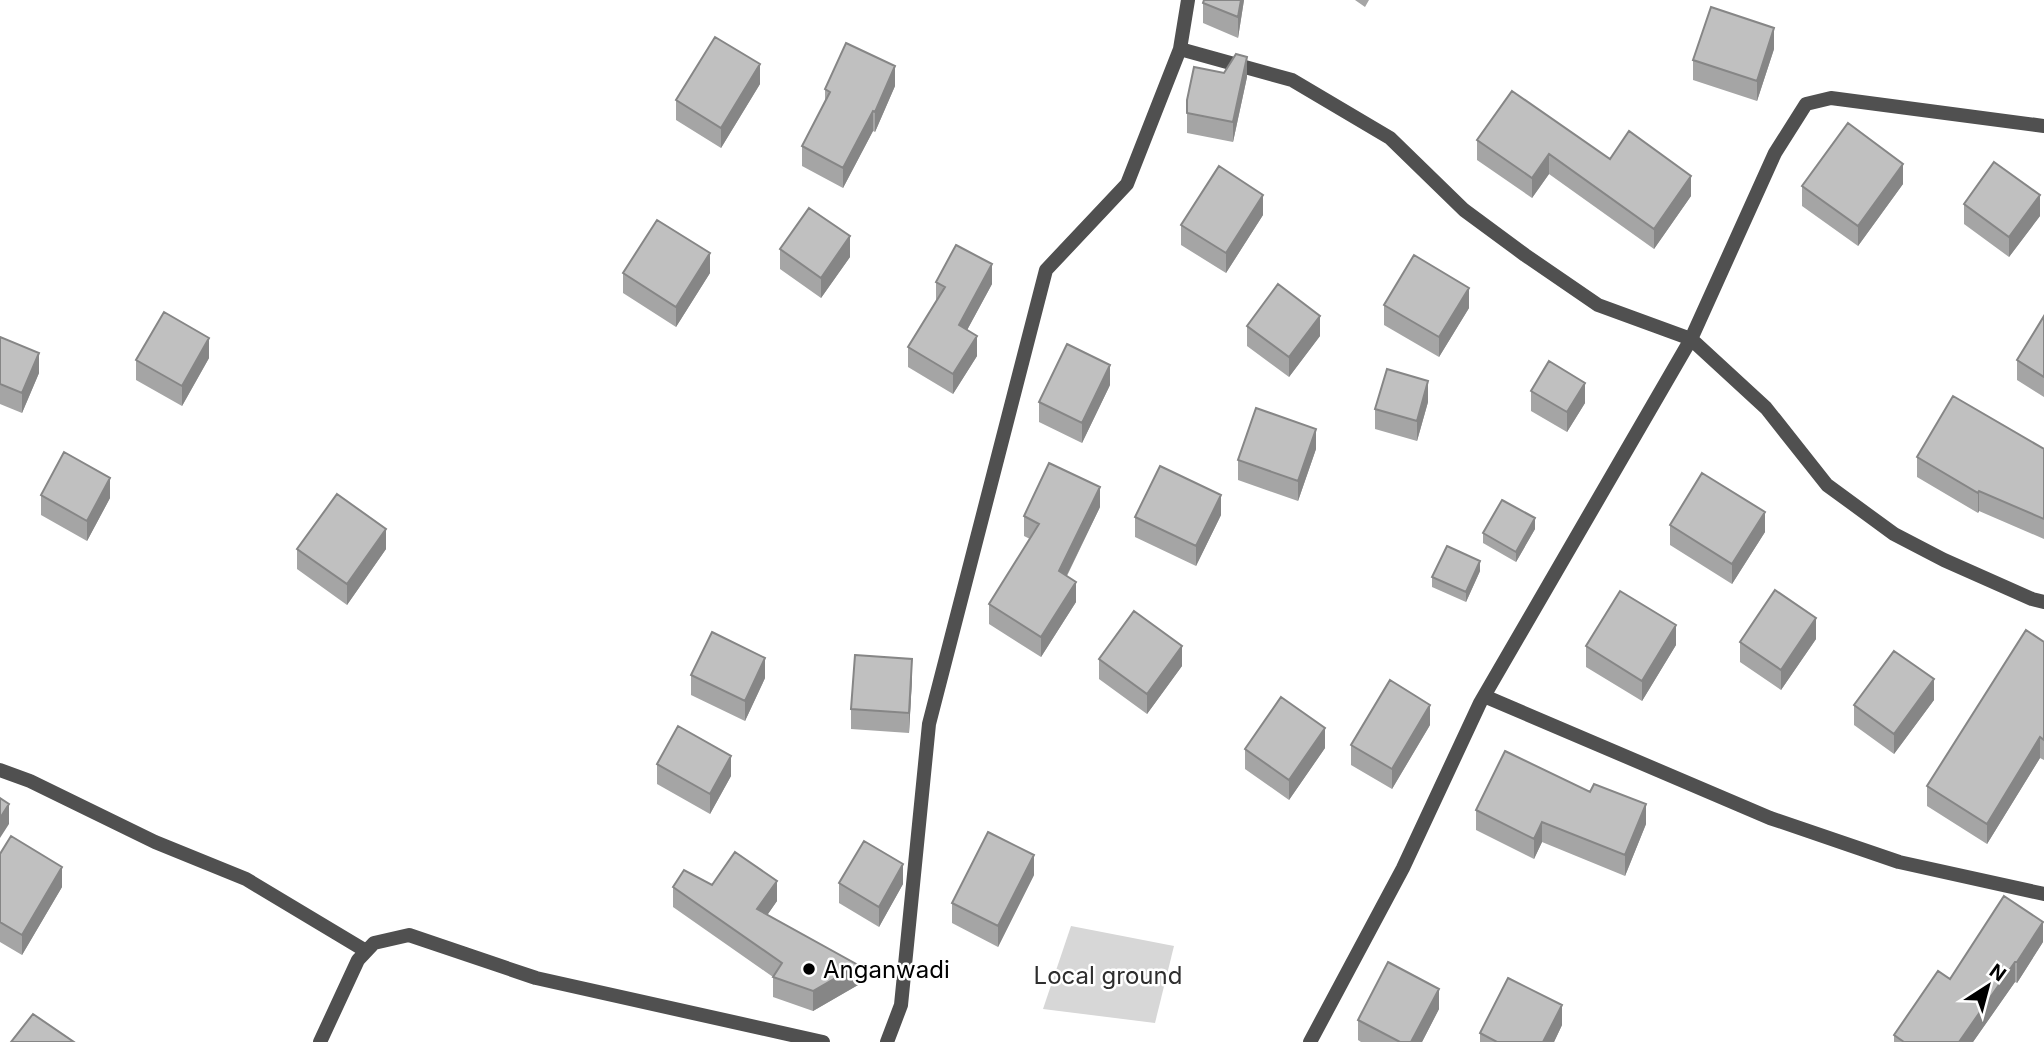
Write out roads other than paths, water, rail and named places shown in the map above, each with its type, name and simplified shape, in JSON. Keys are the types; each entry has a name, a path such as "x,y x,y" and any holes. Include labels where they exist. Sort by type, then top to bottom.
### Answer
{"street":[{"path":"887,1042 901,1005 929,724 1046,270 1127,184 1180,49 1188,0"},
{"path":"1180,49 1292,80 1390,138 1464,210 1525,256 1598,304 1690,339 1766,408 1827,485 1894,534 1944,560 2044,602"},
{"path":"1310,1042 1403,868 1484,696 1690,339 1775,153 1806,104 1831,98 2044,126"},
{"path":"1484,696 1770,818 1899,862 2044,894"},
{"path":"0,770 30,781 155,842 246,879 366,951"},
{"path":"320,1042 358,960 374,943 408,935 536,978 823,1042"}],"place":[{"name":"Anganwadi","path":"809,969"}],"park label":[{"name":"Local ground","path":"1108,975"}]}
